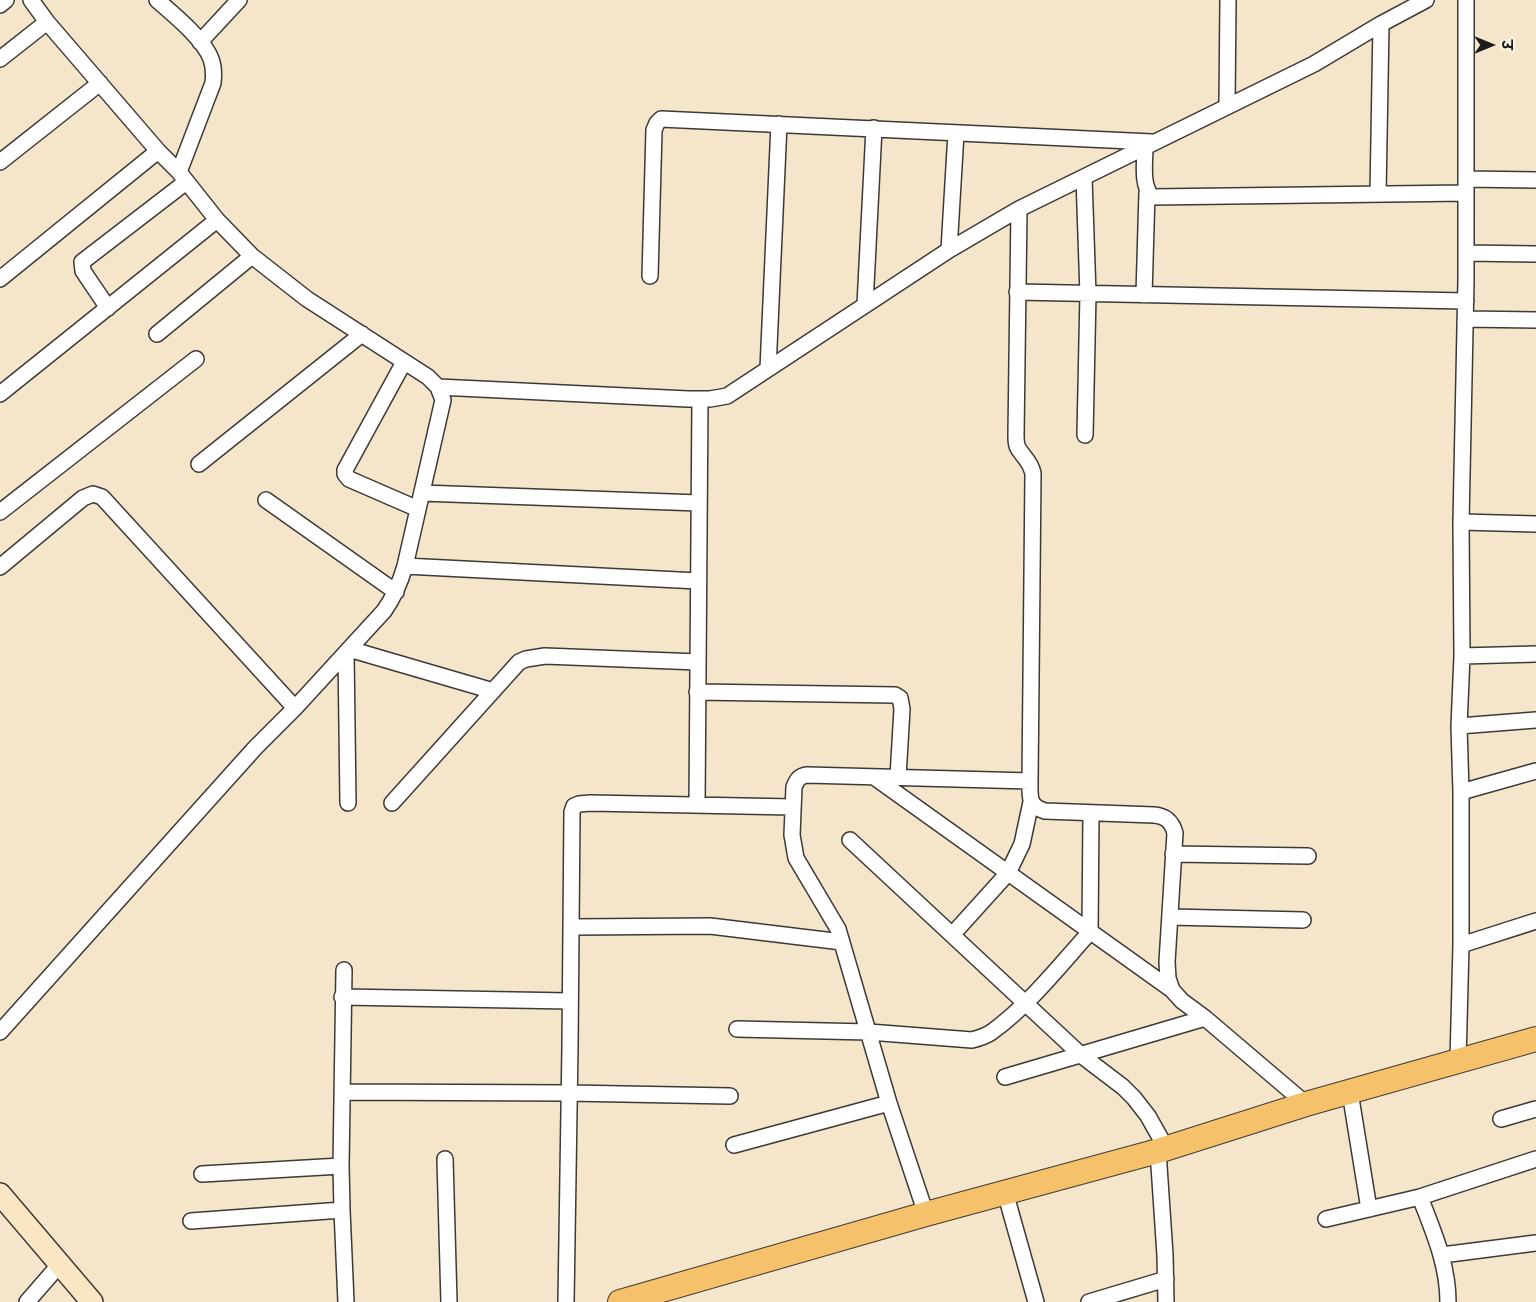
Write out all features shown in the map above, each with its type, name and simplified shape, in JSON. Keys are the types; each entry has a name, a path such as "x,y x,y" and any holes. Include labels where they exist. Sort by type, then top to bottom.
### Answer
{"main road":[{"path":"620,1302 926,1214 1162,1149 1306,1104 1536,1039"}],"street":[{"path":"0,5 6,0"},
{"path":"0,1032 255,748 295,708 384,611 400,585 443,400 438,387 428,377 307,299 252,256 158,151 47,22 31,0"},
{"path":"108,308 83,271 82,262 182,177 213,82 214,69 210,56 188,28 157,0"},
{"path":"200,42 239,0"},
{"path":"1227,106 1228,0"},
{"path":"438,387 700,399 727,396 949,250 1019,209 1314,64 1426,0"},
{"path":"1458,1061 1461,945 1459,726 1462,656 1461,522 1466,318 1466,0"},
{"path":"0,59 47,22"},
{"path":"1378,194 1381,24"},
{"path":"0,162 100,83"},
{"path":"650,276 654,130 656,123 661,119 956,132 1149,144"},
{"path":"768,369 779,124"},
{"path":"865,305 874,128"},
{"path":"949,250 956,132"},
{"path":"1144,295 1149,144"},
{"path":"0,278 158,151"},
{"path":"1084,178 1088,294 1084,435"},
{"path":"1147,192 1152,197 1159,198 1378,194 1536,180"},
{"path":"952,935 1008,873 1022,844 1032,802 1030,781 1033,472 1032,465 1020,452 1016,441 1019,209"},
{"path":"0,394 218,220"},
{"path":"1466,253 1536,254"},
{"path":"157,334 252,256"},
{"path":"1017,292 1466,301"},
{"path":"1466,318 1536,320"},
{"path":"199,464 362,334"},
{"path":"0,512 196,359"},
{"path":"404,362 345,470 345,474 349,479 418,509"},
{"path":"696,805 700,399"},
{"path":"422,493 699,503"},
{"path":"0,567 83,498 93,494 102,497 295,708"},
{"path":"266,500 396,592"},
{"path":"1461,522 1536,524"},
{"path":"405,566 698,581"},
{"path":"347,651 493,691"},
{"path":"347,651 348,803"},
{"path":"1462,656 1536,654"},
{"path":"392,803 519,662 536,657 698,662"},
{"path":"697,692 895,695 900,698 902,703 898,778"},
{"path":"1459,726 1536,720"},
{"path":"1461,792 1536,770"},
{"path":"926,1214 889,1103 842,942 832,916 799,866 796,858 792,835 794,787 797,780 807,775 1030,781"},
{"path":"874,777 1172,990 1182,1001 1205,1018 1306,1104"},
{"path":"1032,802 1036,808 1044,811 1154,815 1167,819 1173,825 1175,833 1167,962 1168,978 1172,990"},
{"path":"566,1302 572,812 574,806 590,803 793,807"},
{"path":"737,1029 869,1032 972,1040 993,1032 1025,1003 1090,932 1091,813"},
{"path":"850,840 1081,1055 1134,1098 1148,1116 1162,1149 1166,1302"},
{"path":"1174,854 1308,856"},
{"path":"1170,917 1303,920"},
{"path":"1461,945 1536,921"},
{"path":"572,927 710,926 842,942"},
{"path":"344,970 342,997 341,1166 346,1302"},
{"path":"342,997 570,1001"},
{"path":"1005,1077 1205,1018"},
{"path":"342,1092 569,1092 730,1096"},
{"path":"1350,1092 1369,1209"},
{"path":"734,1146 889,1103"},
{"path":"1501,1119 1536,1109"},
{"path":"445,1159 449,1302"},
{"path":"1326,1219 1420,1196 1536,1159"},
{"path":"202,1174 341,1166"},
{"path":"1005,1192 1036,1302"},
{"path":"0,1194 92,1302"},
{"path":"1420,1196 1442,1255 1446,1272 1448,1302"},
{"path":"191,1221 342,1210"},
{"path":"1442,1255 1536,1243"},
{"path":"27,1302 60,1264"},
{"path":"1089,1302 1166,1279"}]}
